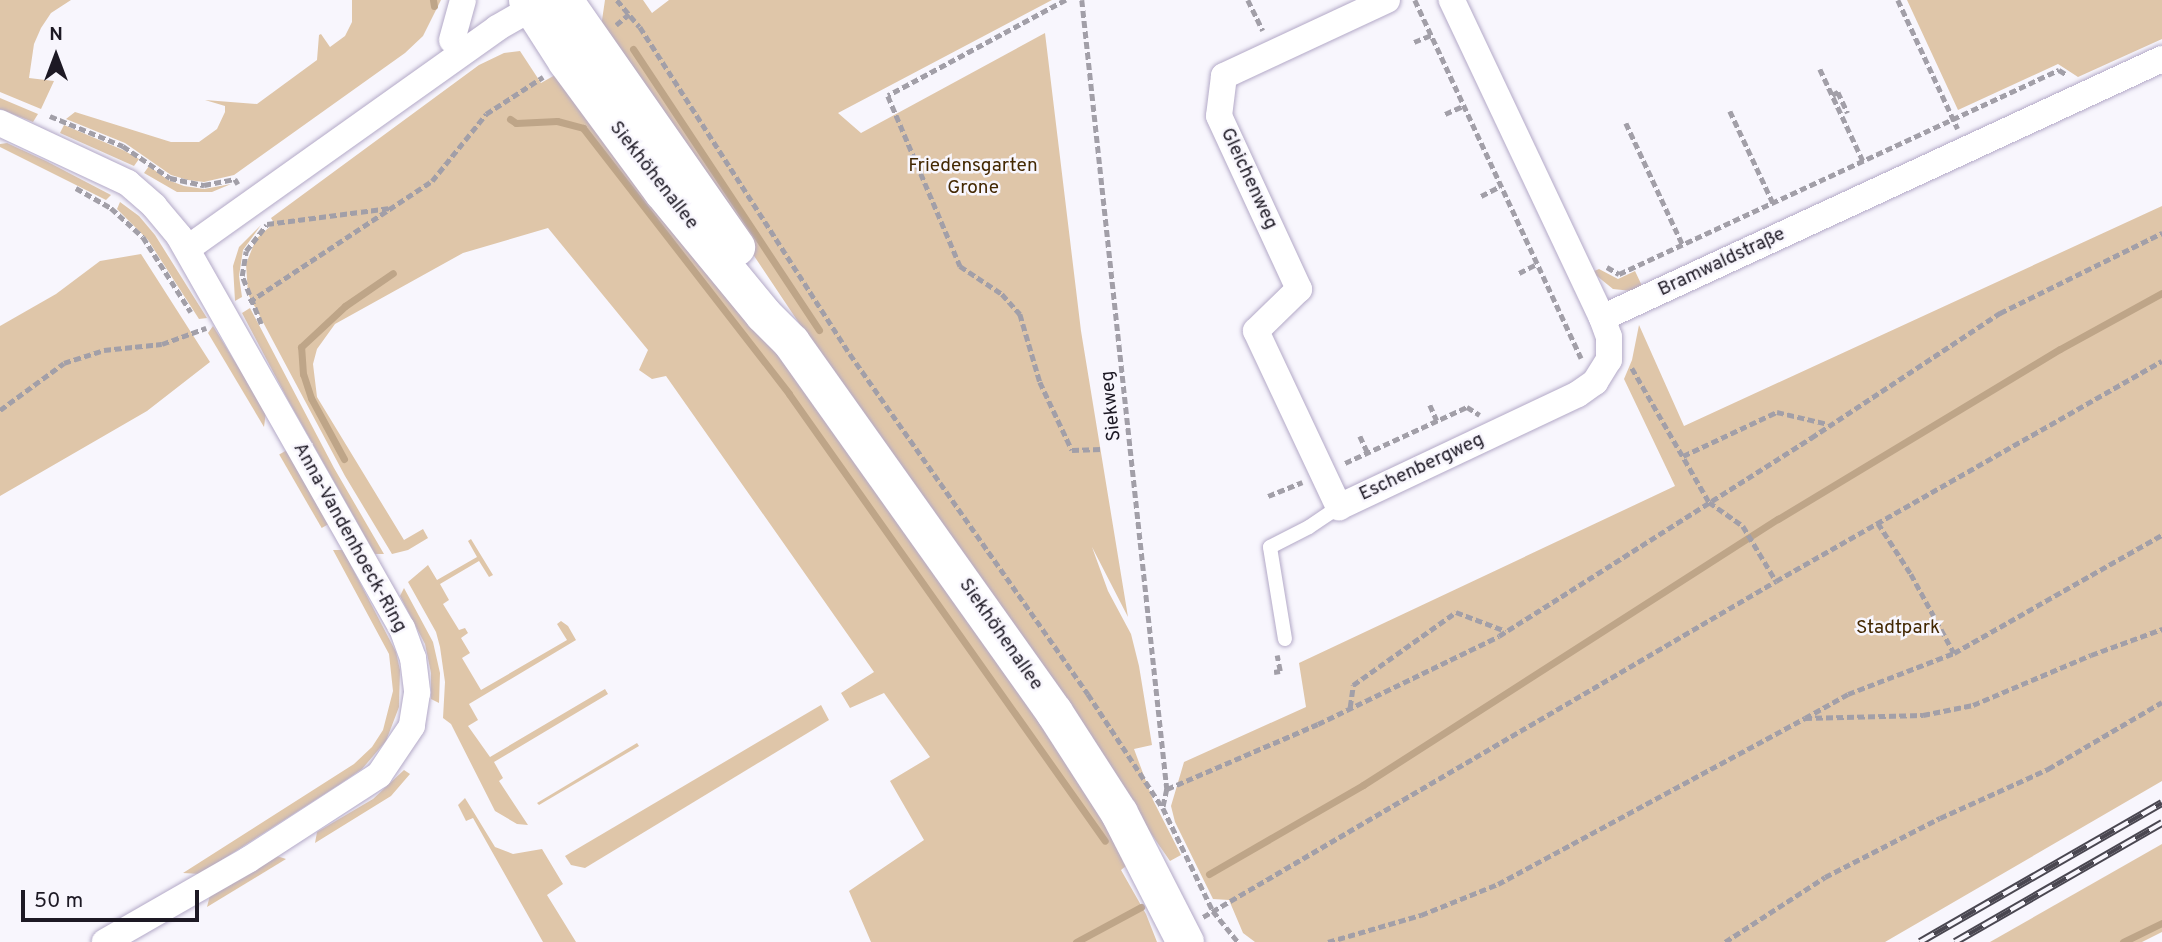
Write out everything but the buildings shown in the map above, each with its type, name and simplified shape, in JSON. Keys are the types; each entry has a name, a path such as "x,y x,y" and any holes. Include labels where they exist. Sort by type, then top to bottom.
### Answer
{"main road":[{"name":"Siekhöhenallee","path":"536,2 579,52 671,201 763,314 791,342 1054,712 1119,813 1185,942"}],"street":[{"path":"452,40 463,0"},
{"name":"Gleichenweg","path":"1299,289 1219,116 1224,76 1387,0"},
{"path":"1452,0 1602,318 1609,337 1602,371"},
{"path":"255,207 452,40 536,2"},
{"path":"183,242 255,207 536,2"},
{"name":"Bramwaldstraße","path":"1602,318 2162,59"},
{"name":"Anna-Vandenhoeck-Ring","path":"0,124 128,183 154,206 183,242 402,628 415,669 417,692 412,726 379,775 248,860 105,942"},
{"name":"Eschenbergweg","path":"1299,289 1256,331 1339,507 1578,394 1602,371"}],"lane":[{"path":"1286,639 1270,547 1309,527 1339,507"}],"path":[{"path":"618,0 688,99 850,354 1059,650 1163,808 1213,911 1238,942"},
{"path":"1066,0 888,96 960,267 1002,294 1020,314 1040,382 1072,450 1101,449"},
{"name":"Siekweg","path":"1082,0 1167,789 1163,808"},
{"path":"1248,0 1274,54"},
{"path":"1415,0 1577,351 1602,371 1630,365 1709,502 1743,526 1776,581"},
{"path":"1898,0 1968,149"},
{"path":"224,316 250,302 432,181 486,114 629,15"},
{"path":"1414,42 1431,35"},
{"path":"1820,69 1863,161"},
{"path":"1579,272 1600,264 1619,274 2059,70 2091,92"},
{"path":"1832,95 1838,92 1848,113"},
{"path":"1445,114 1463,106"},
{"path":"1730,111 1773,203"},
{"path":"42,113 123,146 170,178 204,185 235,179 255,207 254,237 243,264 244,288 266,335"},
{"path":"1626,123 1683,245"},
{"path":"71,186 111,208 143,237 158,256 208,342"},
{"path":"1481,196 1501,186"},
{"path":"255,207 391,208"},
{"path":"1167,789 1350,708 1506,631 2000,313 2162,233"},
{"path":"1519,273 1537,264"},
{"path":"0,410 36,380 64,363 104,351 148,347 202,330"},
{"path":"1213,911 1776,581 2162,361"},
{"path":"1430,405 1437,421"},
{"path":"1268,496 1467,407 1506,429"},
{"path":"1683,456 1777,412 1829,424"},
{"path":"1360,436 1368,453"},
{"path":"1878,523 1911,574 1954,653"},
{"path":"1328,942 1421,915 1498,884 1848,694 1954,653 2162,536"},
{"path":"1350,708 1353,685 1456,612 1506,631"},
{"path":"1805,718 1923,715 1973,705 2091,655 2162,629"},
{"path":"1725,942 1825,877 1940,818 2048,769 2162,702"}],"green space":[{"path":"0,0 71,0 51,13 34,44 29,78 54,81 41,109 0,92"},
{"path":"352,0 441,0 423,36 405,53 234,175 204,182 171,175 125,143 66,119 75,112 171,142 199,142 217,129 225,112 225,106 205,100 257,104 317,60 319,35 321,34 330,47 345,36 352,22"},
{"name":"Friedensgarten Grone","path":"605,0 643,0 652,13 669,0 1052,0 838,113 861,133 1045,33 1081,331 1128,617 1092,547 1108,591 1131,634 1139,666 1152,745 1134,749 1153,800 1181,855 1170,861 823,359 601,27"},
{"path":"1907,0 2162,0 2162,39 2078,77 2058,64 1958,110"},
{"path":"520,51 541,83 562,71 831,417 1071,758 1132,861 1121,870 1146,914 1157,942 871,942 849,891 924,840 890,781 930,757 884,693 850,708 841,693 874,672 666,376 652,379 639,370 648,350 548,228 463,253 335,324 317,349 313,364 317,397 404,540 423,529 428,538 408,550 392,554 345,476 248,294 246,264 256,239 274,223 271,218 479,65 504,53"},
{"path":"0,98 38,114 33,122 0,109"},
{"path":"64,125 139,159 134,166 60,133"},
{"path":"7,143 111,195 106,200 0,147 0,144"},
{"path":"149,166 168,180 184,186 204,189 231,184 212,192 177,192 144,173"},
{"path":"120,202 139,216 155,235 207,318 199,319 148,240 117,209"},
{"name":"Stadtpark","path":"2162,206 2162,781 1885,942 1255,942 1243,933 1229,900 1213,899 1175,822 1171,806 1184,762 1306,707 1299,663 1675,486 1624,379 1632,360 1639,325 1684,426"},
{"path":"261,225 243,250 239,276 242,297 235,301 233,266 239,247"},
{"path":"141,254 210,362 147,411 0,496 0,326 56,294 100,261"},
{"path":"1599,269 1618,279 1635,271 1643,288 1632,291 1613,289 1592,272"},
{"path":"250,308 334,468 384,554 375,554 288,400 242,313"},
{"path":"213,326 266,412 264,427 208,333"},
{"path":"287,450 330,524 322,528 279,454"},
{"path":"471,539 493,575 489,577 479,561 440,584 449,600 443,604 459,630 465,628 468,633 461,638 470,653 462,658 481,690 567,640 557,624 561,621 568,626 576,640 469,704 478,720 468,726 490,757 605,689 608,694 494,762 503,778 499,781 528,825 517,824 495,811 451,724 443,718 445,682 440,647 436,632 408,582 428,565 437,580 477,557 468,541"},
{"path":"333,550 343,550 396,652 400,670 399,707 386,741 362,769 340,784 200,874 183,873 354,764 372,747 383,730 393,691 389,654"},
{"path":"404,588 433,642 440,673 439,703 431,699 431,673 425,644 400,596"},
{"path":"821,705 829,720 585,868 571,865 565,856"},
{"path":"637,743 639,746 539,805 537,803"},
{"path":"404,770 410,774 391,796 315,843 317,832 373,799"},
{"path":"465,798 495,847 513,854 542,849 563,884 547,895 576,942 543,942 473,818 466,821 458,805"},
{"path":"2162,844 2162,932 2142,942 1990,942"},
{"path":"277,856 286,859 207,907 210,895"}],"waterway":[{"path":"433,0 434,6"},
{"path":"633,49 819,330"},
{"path":"510,119 516,123 557,121 583,128 789,394 1105,841"},
{"path":"344,459 311,398 303,374 301,347 345,306 393,273"},
{"path":"1209,874 1363,785 1778,519 2060,349 2162,293"},
{"path":"1076,942 1141,907"},
{"path":"2123,942 2162,923"}],"railway":[{"path":"1920,942 2162,803"},
{"path":"1955,942 2162,823"}]}
